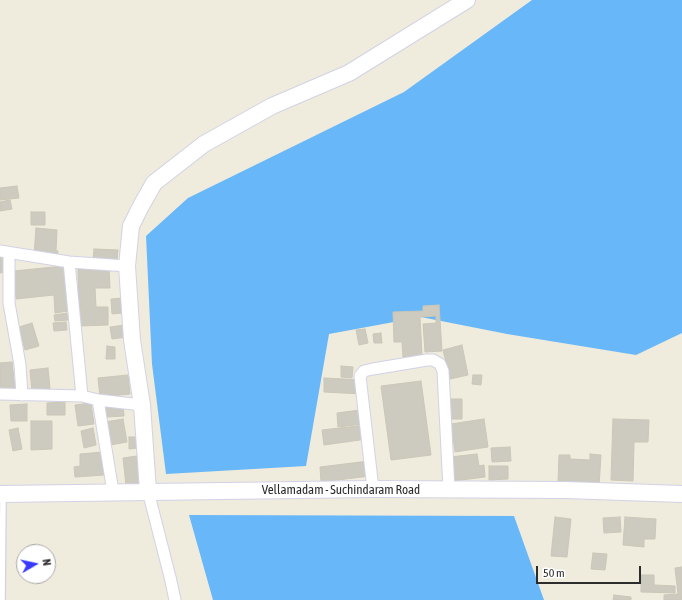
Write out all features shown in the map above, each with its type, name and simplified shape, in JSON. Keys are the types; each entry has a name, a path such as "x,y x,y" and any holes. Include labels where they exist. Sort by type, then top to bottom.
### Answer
{"main road":[{"path":"148,491 142,404 132,340 127,266 131,226 154,183 204,144 272,106 348,74 467,0"},
{"name":"Vellamadam - Suchindaram Road","path":"2,494 373,489 565,490 682,494"}],"street":[{"path":"22,395 20,365 9,303 5,252 69,262 127,266"},
{"path":"69,262 82,396"},
{"path":"373,489 360,376 364,371 368,370 433,360 440,364 443,370 449,490"},
{"path":"0,394 82,396 98,400 142,404"},
{"path":"98,400 113,492"},
{"path":"148,491 170,577 174,600"}],"lane":[{"path":"2,494 2,600"}],"water":[{"path":"532,0 682,0 682,333 636,355 507,334 421,317 329,334 306,466 166,474 152,364 146,236 188,198 404,92"},
{"path":"189,515 514,516 544,600 213,600"}],"building":[{"path":"17,186 19,198 0,200 0,188"},
{"path":"10,200 12,209 0,211 0,202"},
{"path":"31,212 45,212 45,225 31,225"},
{"path":"36,228 57,230 57,257 34,255"},
{"path":"94,249 118,250 117,261 93,260"},
{"path":"3,255 6,272 0,273 0,256"},
{"path":"64,266 68,311 55,313 54,295 16,299 14,271"},
{"path":"109,268 110,288 95,288 96,307 108,307 108,325 79,326 78,269"},
{"path":"122,298 122,313 112,314 111,299"},
{"path":"439,305 442,351 425,352 423,324 436,323 436,316 420,317 422,356 403,357 402,342 394,342 393,312 423,311 423,306"},
{"path":"67,313 68,320 55,321 54,315"},
{"path":"66,322 67,330 54,331 53,323"},
{"path":"32,323 39,346 25,350 19,327"},
{"path":"125,325 127,337 112,339 110,327"},
{"path":"365,329 368,343 359,345 356,330"},
{"path":"381,333 382,343 374,343 373,334"},
{"path":"462,345 468,375 450,379 443,350"},
{"path":"107,346 115,347 115,359 106,359"},
{"path":"12,362 15,388 0,390 0,363"},
{"path":"341,366 353,367 352,378 341,377"},
{"path":"48,368 50,389 32,391 30,370"},
{"path":"128,375 130,394 100,397 98,378"},
{"path":"473,375 482,375 481,385 472,384"},
{"path":"324,378 363,380 363,394 324,392"},
{"path":"421,381 431,455 391,460 381,386"},
{"path":"449,399 462,399 462,419 448,419"},
{"path":"65,402 65,415 47,415 47,403"},
{"path":"91,403 94,424 78,426 75,405"},
{"path":"27,404 27,421 11,421 10,405"},
{"path":"123,405 124,416 107,417 106,407"},
{"path":"360,410 362,424 338,427 337,413"},
{"path":"123,419 127,442 110,445 105,422"},
{"path":"484,419 488,447 455,452 451,424"},
{"path":"613,419 649,420 648,442 634,442 633,481 611,480"},
{"path":"31,421 52,421 52,449 31,450"},
{"path":"366,425 367,439 324,445 322,430"},
{"path":"18,428 22,449 13,451 9,430"},
{"path":"93,428 96,445 84,448 81,431"},
{"path":"129,437 137,437 137,448 129,449"},
{"path":"510,447 511,461 492,462 491,448"},
{"path":"103,452 104,475 75,477 74,467 80,466 80,454"},
{"path":"477,454 479,466 484,465 485,477 453,481 450,457"},
{"path":"590,454 601,455 599,486 558,484 559,455 570,455 570,459 590,460"},
{"path":"137,456 140,483 126,485 123,458"},
{"path":"369,461 370,476 321,482 320,467"},
{"path":"489,466 508,466 508,479 489,480"},
{"path":"555,517 571,519 567,557 551,556"},
{"path":"620,517 621,532 604,533 603,518"},
{"path":"625,517 656,519 655,539 644,539 644,547 623,545"},
{"path":"593,553 607,554 605,570 591,569"},
{"path":"682,567 682,600 664,600 664,595 678,594 675,568"},
{"path":"641,575 654,575 654,585 675,586 675,593 641,592"},
{"path":"614,595 631,597 631,600 613,600"}]}
